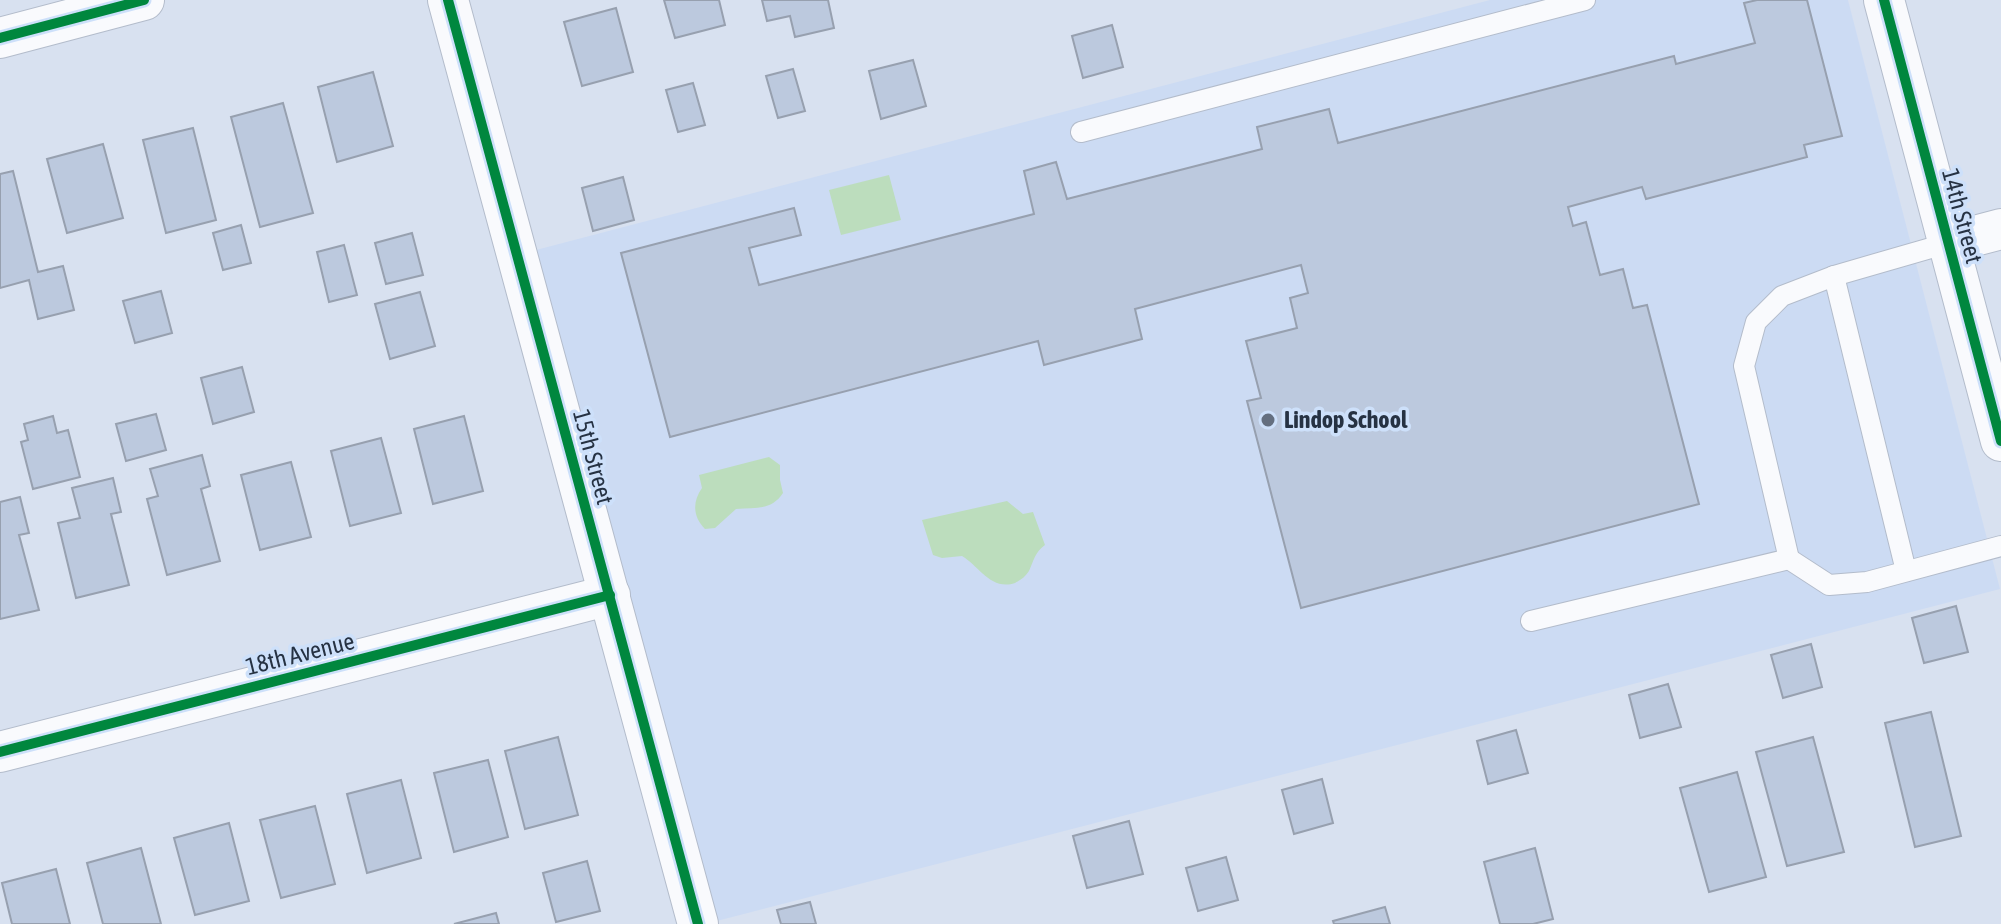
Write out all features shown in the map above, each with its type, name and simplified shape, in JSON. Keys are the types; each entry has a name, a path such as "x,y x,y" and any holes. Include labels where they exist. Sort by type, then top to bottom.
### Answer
{"street":[{"path":"0,38 144,0"},
{"name":"15th Street","path":"448,0 698,924"},
{"name":"14th Street","path":"1884,0 2001,441"},
{"path":"1948,243 2001,229"},
{"name":"18th Avenue","path":"0,752 610,595"}],"lane":[{"path":"1081,132 1585,0"},
{"path":"1948,243 1834,276 1782,296 1756,322 1744,366 1789,559 1829,585 1867,582 2001,546"},
{"path":"1834,276 1906,571"},
{"path":"1531,621 1789,559"}],"shaded area":[{"name":"Lindop School","path":"1490,0 1848,0 2000,589 709,923 536,250"}],"green space":[{"path":"889,175 901,220 841,235 829,190"},
{"path":"769,457 780,465 783,493 778,499 762,507 736,509 715,528 705,529 695,509 702,488 699,475"},
{"path":"1007,501 1023,514 1033,512 1045,545 1021,579 1007,585 999,584 962,556 942,558 933,555 922,520"}],"building":[{"path":"664,0 719,0 725,25 675,38"},
{"path":"762,0 828,0 834,28 795,37 790,16 767,21"},
{"path":"1807,0 1842,136 1804,145 1807,157 1646,199 1642,187 1568,207 1573,226 1586,222 1600,275 1623,269 1633,308 1647,305 1699,504 1301,608 1247,401 1261,398 1246,341 1297,328 1290,298 1308,293 1301,265 1135,309 1142,339 1044,365 1038,341 670,437 621,253 794,208 801,235 749,248 759,285 1034,214 1024,171 1056,162 1067,199 1262,149 1257,127 1329,109 1338,143 1674,56 1676,64 1755,43 1744,3"},
{"path":"616,8 633,72 582,86 564,22"},
{"path":"1112,25 1123,67 1083,78 1072,36"},
{"path":"913,60 926,106 881,119 869,71"},
{"path":"793,69 805,111 778,118 766,76"},
{"path":"373,72 393,146 337,162 318,87"},
{"path":"693,83 705,125 678,132 666,90"},
{"path":"283,103 313,213 260,227 231,117"},
{"path":"193,128 216,220 166,233 143,140"},
{"path":"103,144 123,218 67,233 47,159"},
{"path":"13,171 38,272 63,266 74,310 38,319 29,280 0,288 0,174"},
{"path":"623,177 634,220 593,231 582,188"},
{"path":"241,225 251,263 223,270 213,233"},
{"path":"412,233 423,275 386,284 375,243"},
{"path":"344,245 357,295 329,302 317,252"},
{"path":"161,291 172,333 135,343 123,301"},
{"path":"420,292 435,346 390,359 375,304"},
{"path":"242,367 254,412 213,424 201,378"},
{"path":"156,414 166,450 126,461 116,424"},
{"path":"53,416 57,433 68,430 80,477 33,489 21,442 28,440 24,424"},
{"path":"464,416 483,491 433,504 414,429"},
{"path":"381,438 401,513 350,526 331,451"},
{"path":"202,455 210,486 201,489 220,561 167,575 147,499 158,496 150,469"},
{"path":"291,462 311,537 260,550 241,475"},
{"path":"113,478 121,512 111,514 129,585 76,598 58,523 80,518 72,488"},
{"path":"20,497 29,533 19,535 39,610 0,619 0,502"},
{"path":"1956,606 1968,652 1924,663 1912,618"},
{"path":"1811,644 1822,687 1783,698 1771,655"},
{"path":"1668,684 1681,727 1640,738 1629,695"},
{"path":"1931,712 1961,836 1915,847 1885,723"},
{"path":"1516,730 1528,773 1488,784 1477,741"},
{"path":"558,737 578,815 525,829 505,751"},
{"path":"1813,737 1844,852 1787,866 1756,752"},
{"path":"488,760 508,837 454,852 434,773"},
{"path":"1737,772 1766,877 1709,892 1680,788"},
{"path":"1322,779 1333,823 1294,834 1282,790"},
{"path":"401,780 421,858 367,873 347,794"},
{"path":"315,806 335,884 281,898 260,820"},
{"path":"1129,821 1143,874 1087,888 1073,836"},
{"path":"229,823 249,901 195,915 174,838"},
{"path":"141,848 161,924 103,924 87,863"},
{"path":"1535,848 1553,919 1533,924 1500,924 1484,862"},
{"path":"1226,857 1238,900 1198,911 1186,868"},
{"path":"587,861 600,911 556,922 543,873"},
{"path":"56,869 70,924 12,924 2,883"},
{"path":"810,902 816,924 781,924 777,910"},
{"path":"1385,907 1390,924 1334,924 1333,921"},
{"path":"496,913 499,924 454,924"}],"cycle path":[{"path":"0,38 144,0"},
{"path":"448,0 698,924"},
{"path":"1884,0 2001,441"},
{"path":"0,752 610,595"}],"place":[{"name":"Lindop School","path":"1268,420"}]}
